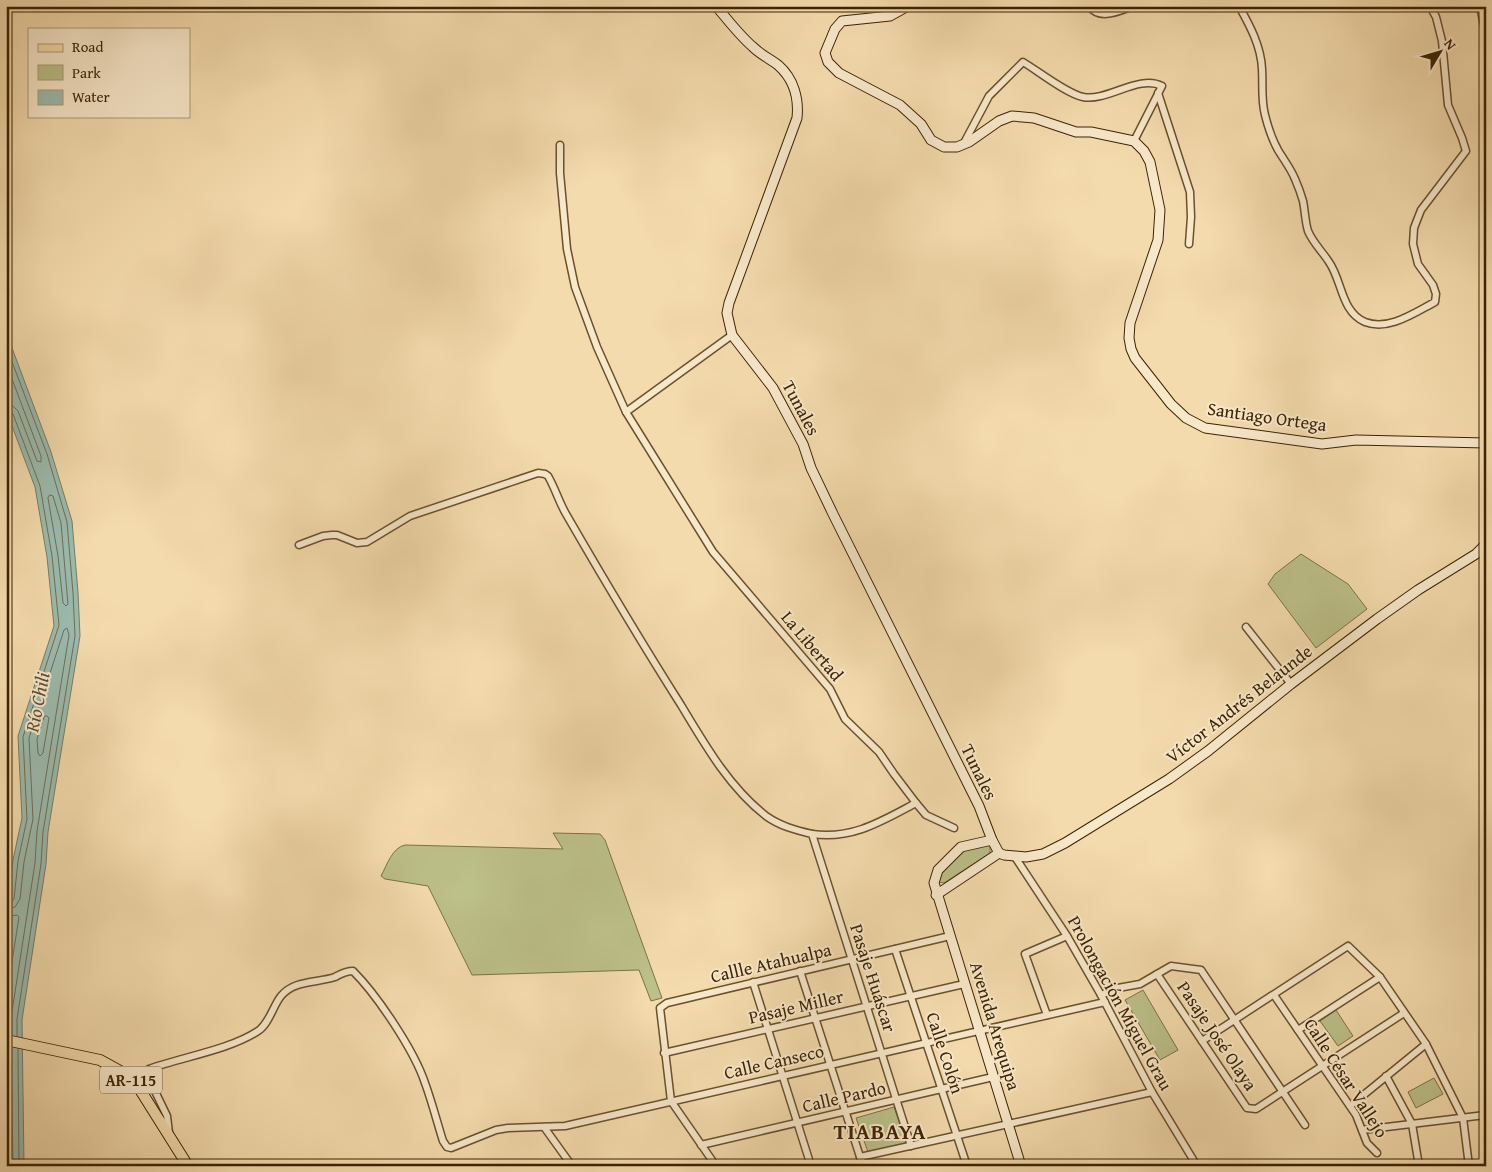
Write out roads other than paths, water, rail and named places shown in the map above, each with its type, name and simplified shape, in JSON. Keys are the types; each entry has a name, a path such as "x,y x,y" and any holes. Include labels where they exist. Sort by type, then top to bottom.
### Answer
{"main road":[{"name":"AR-115","path":"6,1040 100,1060 120,1071 139,1088 188,1166"}],"street":[{"name":"Tunales","path":"716,6 753,47 779,66 787,75 797,97 798,108 797,118 729,303 727,313 732,335 774,388 798,434 818,484 979,806 992,840"},
{"path":"908,6 890,16 842,21 834,29 825,53 828,62 839,73 900,105 920,124 931,140 944,147 957,147 964,144 999,121 1012,116 1034,118 1076,132 1091,132 1134,141 1162,86 1156,83 1145,83 1084,98 1069,92 1023,62 990,96 964,144"},
{"path":"1089,6 1093,11 1103,15 1134,6"},
{"path":"1239,6 1252,30 1259,50 1262,68 1264,112 1270,132 1295,179 1303,201 1308,230 1314,244 1329,261 1337,275 1344,301 1353,314 1364,322 1382,325 1403,319 1435,302 1436,294 1433,285 1418,264 1413,244 1414,228 1421,210 1466,151 1448,105 1442,41 1436,17 1430,6"},
{"path":"1480,6 1486,35"},
{"path":"1158,93 1190,192 1189,244"},
{"name":"Santiago Ortega","path":"1134,141 1144,151 1150,162 1160,210 1158,240 1130,324 1129,338 1131,349 1135,358 1171,404 1186,418 1205,428 1322,444 1356,440 1486,443"},
{"name":"La Libertad","path":"560,145 560,173 566,249 575,287 597,347 626,412 713,552 830,689 845,719 879,752 926,816 954,828"},
{"path":"626,412 732,335"},
{"path":"299,545 323,536 332,535 337,535 357,543 367,542 410,516 538,473 545,474 550,479 564,511 633,629 718,763 733,784 765,815 783,826 812,834 833,835 862,830 916,803"},
{"name":"Víctor Andrés Belaunde","path":"999,853 1004,856 1015,857 1043,854 1065,843 1145,794 1208,751 1292,684 1418,590 1476,554 1486,544"},
{"path":"1246,627 1292,684"},
{"name":"Pasaje Huáscar","path":"812,834 911,1146"},
{"path":"936,895 999,853 992,840"},
{"name":"Avenida Arequipa","path":"992,840 964,845 938,870 934,877 934,883 936,895 1021,1166"},
{"name":"Prolongación Miguel Grau","path":"1015,857 1067,936 1105,1002 1152,1092 1197,1166"},
{"name":"Callle Atahualpa","path":"664,1053 660,1008 667,1003 950,936"},
{"path":"1047,1015 1025,954 1067,936"},
{"path":"1202,1042 1348,946 1380,977 1426,1044 1463,1118 1469,1166"},
{"name":"Calle Colón","path":"895,949 967,1166"},
{"path":"1101,995 1118,988 1140,984 1171,966 1201,970 1306,1125"},
{"name":"Calle Canseco","path":"169,1133 167,1116 153,1087 149,1069 244,1039 260,1030 281,996 287,990 294,986 335,977 346,971 352,971 384,1010 413,1056 425,1081 443,1141 446,1146 451,1148 496,1130 565,1126 1105,1002"},
{"path":"800,971 863,1166"},
{"name":"Pasaje José Olaya","path":"1157,974 1248,1108 1256,1110 1283,1092"},
{"path":"1298,1030 1380,977"},
{"path":"753,982 811,1166"},
{"name":"Pasaje Miller","path":"664,1053 964,984"},
{"name":"Calle César Vallejo","path":"1274,994 1356,1115 1367,1143 1377,1152"},
{"path":"1283,1092 1404,1013"},
{"path":"1350,1106 1426,1044"},
{"path":"664,1053 672,1101 716,1166"},
{"path":"1386,1076 1412,1124 1419,1166"},
{"name":"Calle Pardo","path":"701,1145 993,1078"},
{"path":"860,1157 1152,1092"},
{"path":"1362,1130 1485,1116"},
{"path":"544,1127 572,1166"}],"water":[{"name":"Río Chili","path":"6,332 51,452 72,521 80,636 48,832 46,864 22,1020 24,1166 6,1166 6,918 13,860 22,818 18,736 54,626 47,557 35,487 6,410"}],"district":[{"name":"TIABAYA","path":"880,1131"}]}
